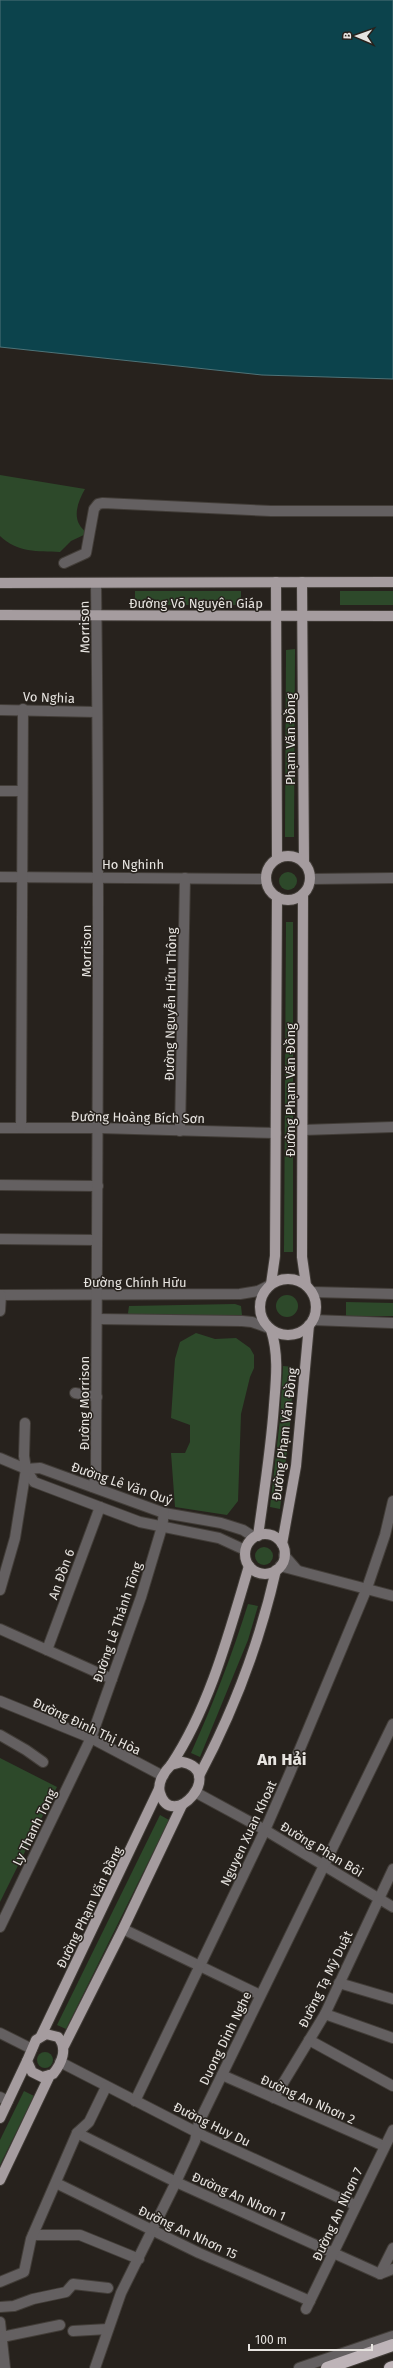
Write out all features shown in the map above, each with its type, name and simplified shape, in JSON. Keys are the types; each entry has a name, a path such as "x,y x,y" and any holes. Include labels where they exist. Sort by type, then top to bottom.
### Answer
{"highway":[{"path":"326,2368 393,2345"}],"main road":[{"path":"276,582 276,616"},
{"path":"302,582 303,616"},
{"name":"Đường Võ Nguyên Giáp","path":"0,583 393,582"},
{"name":"Đường Võ Nguyên Giáp","path":"0,615 393,616"},
{"name":"Phạm Văn Đồng","path":"276,616 277,859"},
{"name":"Phạm Văn Đồng","path":"303,616 304,863"},
{"path":"288,856 304,863 310,873 310,879 303,894 293,900 277,897 271,892 266,879 271,864 277,859 288,856"},
{"name":"Đường Phạm Văn Đồng","path":"303,894 303,1264 309,1288"},
{"name":"Đường Phạm Văn Đồng","path":"270,1285 275,1256 277,897"},
{"path":"292,1279 309,1288 316,1306 311,1323 298,1334 291,1335 277,1333 270,1329 261,1315 260,1307 264,1292 270,1285 278,1280 292,1279"},
{"name":"Đường Phạm Văn Đồng","path":"282,1544 296,1466 311,1323"},
{"name":"Đường Phạm Văn Đồng","path":"256,1536 268,1472 275,1393 277,1351 270,1329"},
{"path":"271,1535 282,1544 284,1555 278,1568 253,1649 209,1757 198,1776 195,1792 190,1801 182,1805 168,1804 163,1800 159,1789 163,1776 183,1747 211,1684 249,1566 246,1550 256,1536 271,1535"},
{"path":"249,1566 262,1574 278,1568"},
{"path":"171,1765 176,1763 188,1763 196,1770 198,1776"},
{"name":"Đường Phạm Văn Đồng","path":"41,2036 159,1789"},
{"path":"0,2180 50,2075 60,2062 64,2053 64,2046 123,1929 182,1805"},
{"path":"0,2118 4,2099 27,2061 32,2048 41,2036 52,2035 58,2037 64,2046"},
{"path":"27,2061 28,2067 36,2076 50,2075"}],"street":[{"path":"64,563 86,553 94,509 98,504 103,503 271,511 393,511"},
{"name":"Morrison","path":"96,583 100,877 97,1319"},
{"name":"Vo Nghia","path":"0,710 97,712"},
{"path":"21,1128 23,710"},
{"path":"0,791 22,791"},
{"name":"Ho Nghinh","path":"0,877 266,879"},
{"name":"Đường Nguyễn Hữu Thông","path":"180,1131 185,878"},
{"path":"310,879 393,878"},
{"path":"303,1130 393,1127"},
{"name":"Đường Hoàng Bích Sơn","path":"0,1128 99,1128 276,1133"},
{"path":"0,1185 98,1186"},
{"path":"0,1239 97,1240"},
{"name":"Đường Chính Hữu","path":"0,1295 96,1296 240,1294 258,1291 270,1285"},
{"path":"309,1288 393,1294"},
{"path":"0,1295 0,1311"},
{"path":"97,1319 242,1321 252,1322 270,1329"},
{"name":"Đường Morrison","path":"93,1487 96,1474 97,1319"},
{"path":"311,1323 393,1323"},
{"path":"75,1393 96,1397"},
{"path":"0,1590 15,1538 26,1468 24,1456 25,1423"},
{"name":"Đường Lê Văn Quý","path":"0,1458 26,1468 40,1468 164,1513 221,1523 256,1536"},
{"path":"26,1468 34,1482 140,1522 219,1538 246,1550"},
{"name":"Nguyen Xuan Khoat","path":"135,2101 265,1830 367,1588 385,1535 393,1501"},
{"name":"An Đồn 6","path":"47,1650 100,1507"},
{"name":"Đường Lê Thánh Tông","path":"90,1738 141,1597 162,1527 164,1513"},
{"path":"284,1555 297,1570"},
{"path":"278,1568 297,1570 393,1596"},
{"path":"0,1630 112,1679"},
{"name":"Đường Đinh Thị Hòa","path":"0,1701 90,1738 163,1776"},
{"name":"Duong Dinh Nghe","path":"95,2368 121,2293 176,2182 194,2141 196,2132 260,1995 393,1724"},
{"path":"0,1735 43,1762"},
{"name":"Ly Thanh Tong","path":"0,1927 90,1738"},
{"name":"Đường Phan Bôi","path":"195,1792 265,1830 393,1907"},
{"name":"Đường Tạ Mỹ Duật","path":"274,2098 324,2014 393,1869"},
{"path":"123,1929 260,1995"},
{"path":"339,1983 393,1999"},
{"path":"324,2014 393,2038"},
{"path":"0,2033 32,2048"},
{"path":"309,2040 393,2086"},
{"name":"Đường Huy Du","path":"60,2062 196,2132 355,2205"},
{"name":"Đường An Nhơn 2","path":"222,2075 384,2146"},
{"path":"0,2282 24,2272 33,2235 77,2133 89,2122 106,2087"},
{"name":"Đường An Nhơn 7","path":"308,2305 355,2205 393,2130"},
{"name":"Đường An Nhơn 1","path":"77,2133 176,2182 380,2274"},
{"name":"Đường An Nhơn 15","path":"56,2183 308,2305"},
{"path":"33,2235 80,2235 139,2259"},
{"path":"380,2274 393,2248"},
{"path":"380,2274 393,2269"},
{"path":"0,2307 14,2306 33,2299 66,2292 73,2284 108,2288"},
{"path":"0,2322 5,2368"},
{"path":"2,2337 60,2325"},
{"path":"74,2331 108,2330"},
{"path":"299,2368 393,2336"}],"green space":[{"path":"0,475 85,489 78,506 77,518 82,529 88,533 71,541 60,552 28,550 14,546 7,542 0,536"},
{"path":"135,591 241,591 241,605 135,605"},
{"path":"340,591 393,591 393,605 340,605"},
{"path":"295,649 294,837 285,837 286,650"},
{"path":"288,872 294,875 297,881 294,887 288,890 282,887 279,881 282,875"},
{"path":"286,922 293,922 293,1252 284,1252"},
{"path":"283,1295 291,1295 298,1302 298,1310 291,1317 283,1317 276,1310 276,1302"},
{"path":"346,1302 393,1303 393,1316 346,1316"},
{"path":"235,1304 241,1306 242,1315 240,1318 130,1317 128,1313 129,1306"},
{"path":"196,1333 215,1339 236,1338 250,1348 254,1355 254,1368 250,1377 241,1414 238,1501 227,1515 175,1507 171,1453 185,1453 190,1442 190,1425 171,1418 175,1359 180,1342"},
{"path":"283,1366 294,1367 290,1425 280,1509 270,1507 280,1419"},
{"path":"264,1547 270,1550 273,1556 270,1562 264,1565 258,1562 255,1556 258,1550"},
{"path":"248,1604 258,1606 248,1640 200,1757 191,1753 222,1679"},
{"path":"0,1758 57,1787 0,1902"},
{"path":"160,1815 169,1820 66,2029 57,2025"},
{"path":"45,2052 51,2054 53,2060 51,2066 45,2068 39,2066 37,2060 39,2054"},
{"path":"24,2091 34,2096 0,2165 0,2140"}],"water":[{"path":"0,0 393,0 393,379 262,375 0,347"}],"district":[{"name":"An Hải","path":"282,1759"}]}
